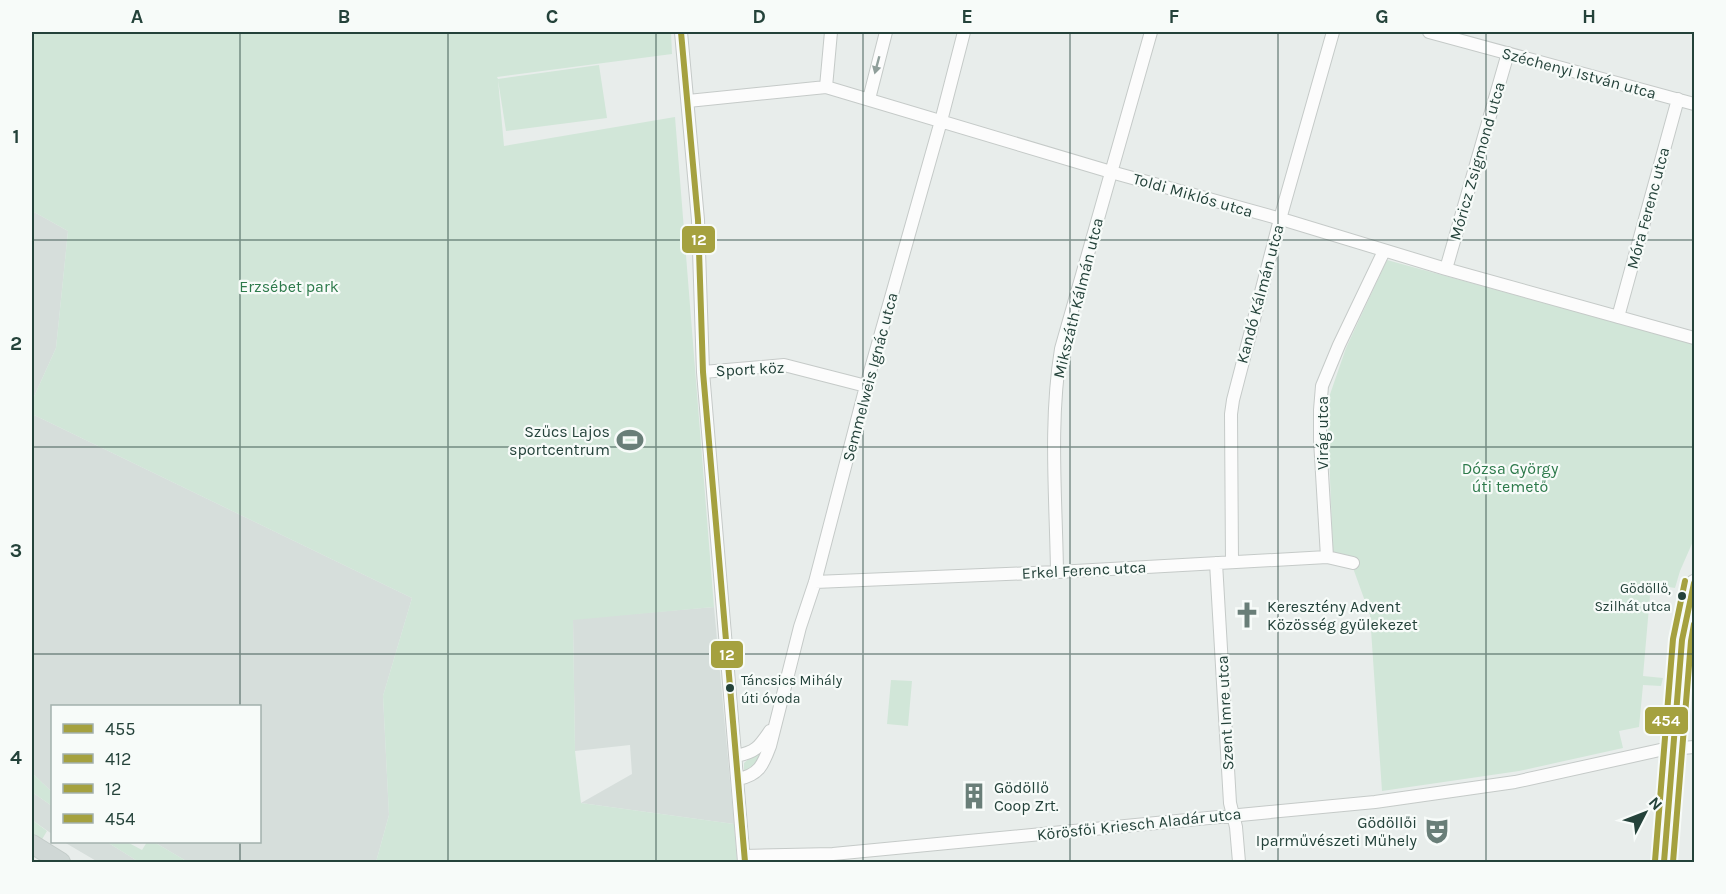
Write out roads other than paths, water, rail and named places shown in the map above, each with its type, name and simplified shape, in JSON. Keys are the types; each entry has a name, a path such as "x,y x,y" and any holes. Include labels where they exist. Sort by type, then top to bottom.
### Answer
{"main road":[{"path":"1664,862 1682,640 1695,583"},
{"path":"32,844 61,862"}],"street":[{"path":"681,32 698,220 703,372 744,859"},
{"path":"826,87 831,32"},
{"path":"869,99 886,32"},
{"name":"Semmelweis Ignác utca","path":"738,779 750,777 759,769 770,746 800,627 815,582 866,386 964,32"},
{"name":"Mikszáth Kálmán utca","path":"1057,572 1054,410 1061,349 1151,32"},
{"name":"Kandó Kálmán utca","path":"1232,562 1231,414 1233,400 1280,219 1333,32"},
{"name":"Széchenyi István utca","path":"1429,32 1695,104"},
{"name":"Móricz Zsigmond utca","path":"1446,270 1508,53"},
{"name":"Toldi Miklós utca","path":"688,101 826,87 1111,172 1280,219 1446,270 1695,338"},
{"name":"Móra Ferenc utca","path":"1618,316 1678,99"},
{"name":"Virág utca","path":"1327,557 1320,440 1322,386 1384,251"},
{"name":"Sport köz","path":"703,372 784,365 866,386"},
{"name":"Erkel Ferenc utca","path":"815,582 1057,572 1327,557 1353,563"},
{"name":"Szent Imre utca","path":"1216,563 1230,803 1236,827 1239,862"},
{"name":"Semmelweis Ignác utca","path":"736,756 756,749 776,722"},
{"name":"Körösfői Kriesch Aladár utca","path":"744,859 844,853 1363,803 1515,782 1660,750 1695,747"}],"place":[{"name":"Szűcs Lajos sportcentrum","path":"630,440"},
{"name":"Gödöllő, Szilhát utca","path":"1682,596"},
{"name":"Keresztény Advent Közösség gyülekezet","path":"1247,615"},
{"name":"Táncsics Mihály úti óvoda","path":"730,688"},
{"name":"Gödöllő Coop Zrt.","path":"974,796"},
{"name":"Gödöllői Iparművészeti Műhely","path":"1437,831"}],"park label":[{"name":"Erzsébet park","path":"289,286"},
{"name":"Dózsa György úti temető","path":"1510,477"}]}
